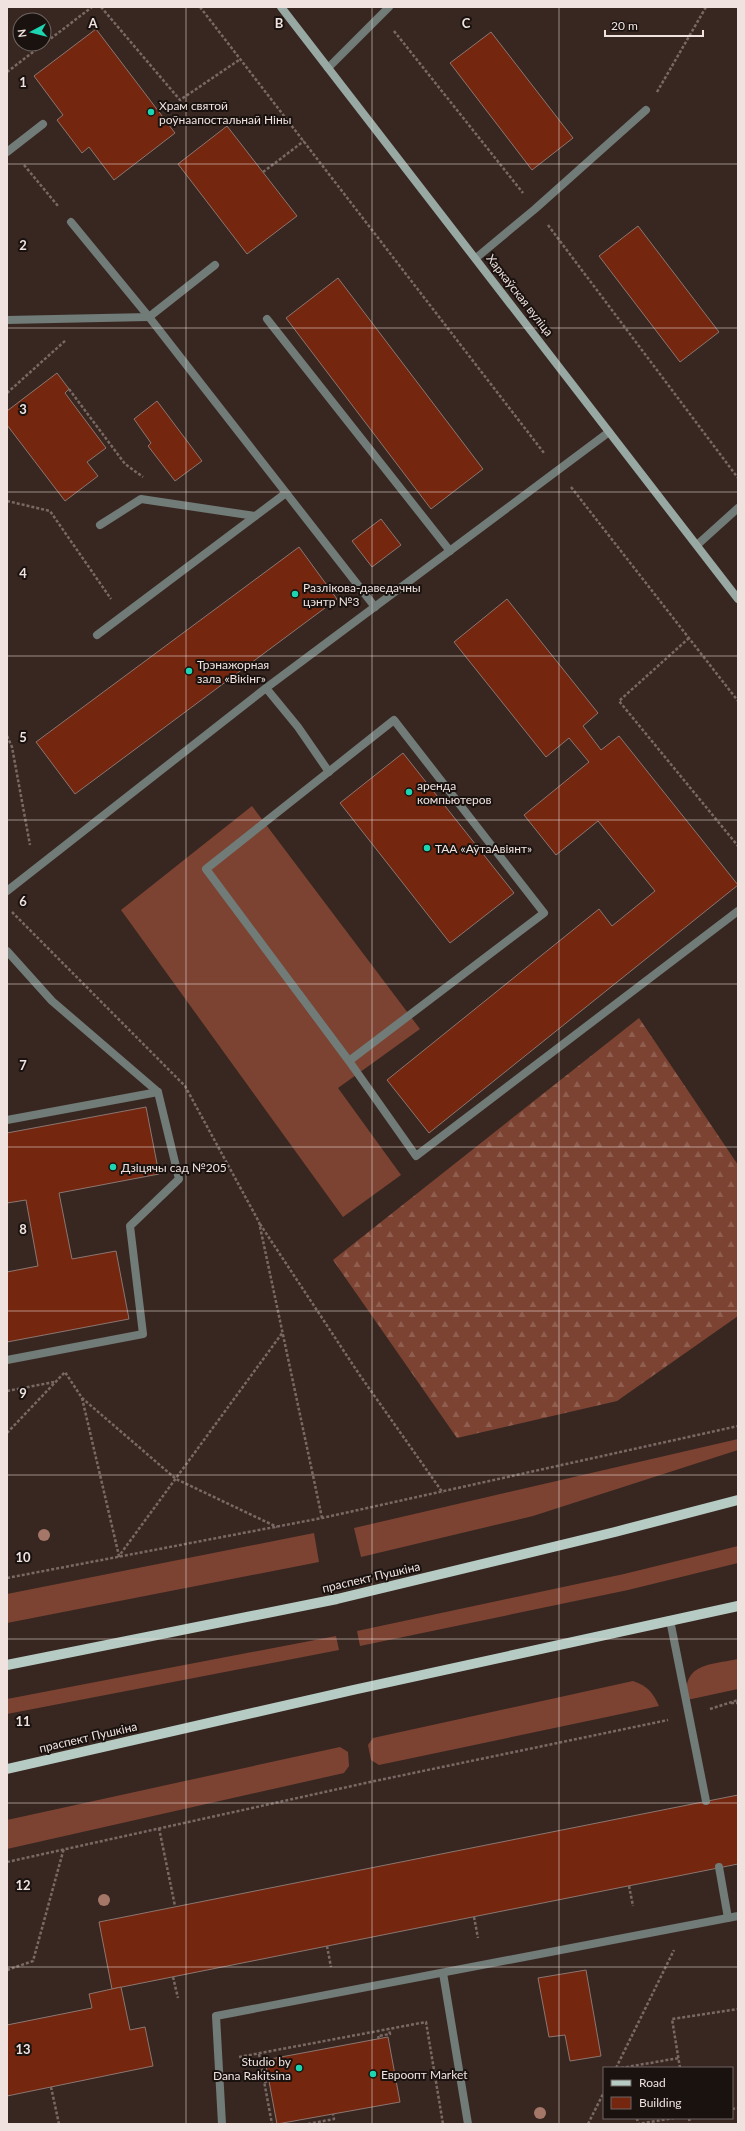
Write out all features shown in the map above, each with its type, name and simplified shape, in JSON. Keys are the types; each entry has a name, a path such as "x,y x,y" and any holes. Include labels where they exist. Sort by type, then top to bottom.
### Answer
{"main road":[{"name":"Харкаўская вуліца","path":"281,7 738,599"},
{"name":"праспект Пушкіна","path":"7,1665 336,1599 608,1534 738,1500"},
{"name":"праспект Пушкіна","path":"7,1769 738,1606"}],"lane":[{"path":"328,68 382,16 389,7"},
{"path":"476,258 535,209 646,110"},
{"path":"9,151 43,124"},
{"path":"70,222 149,317 374,607"},
{"path":"7,320 89,320 149,317 215,265"},
{"path":"267,319 450,551"},
{"path":"7,891 34,868 266,688 609,432"},
{"path":"97,635 286,493"},
{"path":"100,524 141,500 255,516"},
{"path":"697,545 738,508"},
{"path":"266,688 298,726 329,772"},
{"path":"349,1062 544,913 394,720 206,869 349,1062 416,1156 738,911"},
{"path":"7,951 52,1001 158,1092 179,1179 130,1226 143,1334 7,1360"},
{"path":"7,1120 158,1092"},
{"path":"670,1620 706,1801"},
{"path":"719,1867 728,1918"},
{"path":"222,2124 216,2016 738,1916"},
{"path":"443,1973 468,2124"}],"path":[{"path":"7,72 92,7"},
{"path":"101,7 180,100 239,60"},
{"path":"200,7 239,60 304,140 738,701"},
{"path":"646,110 706,7"},
{"path":"382,16 535,209 738,478"},
{"path":"263,172 304,140"},
{"path":"9,151 70,222"},
{"path":"7,393 89,320"},
{"path":"69,389 125,464 149,481"},
{"path":"7,501 50,511 123,615"},
{"path":"689,638 619,701 738,846"},
{"path":"7,736 12,747 34,868"},
{"path":"7,907 185,1086 259,1222 359,1374 443,1493"},
{"path":"259,1222 322,1518"},
{"path":"119,1556 283,1331"},
{"path":"7,1433 65,1372 82,1398 176,1478 277,1527"},
{"path":"7,1392 55,1382"},
{"path":"82,1398 119,1556"},
{"path":"7,1578 277,1527 443,1493 738,1426"},
{"path":"7,1862 64,1848 689,1715 738,1700"},
{"path":"725,1703 738,1703"},
{"path":"159,1828 175,1906"},
{"path":"7,1970 33,1961 64,1848"},
{"path":"629,1886 633,1906"},
{"path":"474,1917 478,1938"},
{"path":"616,2067 686,1926"},
{"path":"327,1946 331,1967"},
{"path":"173,1977 178,1998"},
{"path":"680,2067 672,2019 738,2008"},
{"path":"219,2062 426,2022 443,2124"},
{"path":"378,2032 378,2038 390,2034 389,2029"},
{"path":"259,2054 272,2124"},
{"path":"629,2067 679,2058"},
{"path":"264,2082 269,2081"},
{"path":"52,2086 58,2124"},
{"path":"588,2124 603,2094"},
{"path":"308,2124 334,2119 333,2114"},
{"path":"638,2124 668,2119"}],"green space":[{"path":"252,806 420,1029 338,1088 401,1175 343,1217 121,910"},
{"path":"639,1018 738,1165 738,1316 617,1401 457,1438 333,1260"},
{"path":"738,1439 738,1450 533,1516 361,1557 354,1528"},
{"path":"314,1533 319,1562 7,1623 7,1594"},
{"path":"738,1546 738,1563 628,1590 360,1646 357,1631 624,1574"},
{"path":"336,1636 339,1650 7,1714 7,1699"},
{"path":"738,1659 738,1689 687,1700 689,1679 694,1672 708,1665"},
{"path":"633,1681 643,1685 649,1690 655,1697 659,1706 379,1765 371,1760 368,1745 373,1738"},
{"path":"340,1747 348,1752 349,1766 344,1773 7,1849 7,1820"}],"building":[{"path":"96,29 175,133 114,180 89,147 82,153 57,120 63,115 34,76"},
{"path":"491,32 573,138 532,170 450,63"},
{"path":"227,126 297,216 247,254 178,164"},
{"path":"638,226 719,332 680,362 599,256"},
{"path":"338,278 483,469 431,509 286,318"},
{"path":"57,373 69,389 65,393 106,448 87,462 98,476 65,501 7,425 7,411"},
{"path":"157,401 202,461 175,481 148,446 151,443 134,419"},
{"path":"381,519 401,545 372,567 352,541"},
{"path":"299,547 337,599 75,794 36,742"},
{"path":"507,599 598,713 583,726 601,750 619,736 738,885 429,1133 387,1080 599,909 612,926 655,891 598,821 556,855 524,815 589,762 569,738 546,757 454,642"},
{"name":"ТАА «АўтаАвіянт»","path":"403,753 514,893 450,943 340,803"},
{"path":"146,1107 159,1174 59,1193 72,1259 116,1251 129,1319 7,1342 7,1272 38,1266 26,1200 7,1203 7,1133"},
{"path":"738,1795 738,1864 112,1989 99,1922"},
{"path":"586,1970 601,2056 570,2061 565,2035 549,2037 538,1978"},
{"path":"121,1987 130,2030 145,2027 153,2066 7,2096 7,2025 92,2008 89,1994"},
{"path":"388,2037 400,2102 277,2124 265,2060"}],"place":[{"name":"Храм святой роўнаапостальнай Ніны","path":"151,112"},
{"name":"Разлікова-даведачны цэнтр №3","path":"295,594"},
{"name":"Трэнажорная зала «Вікінг»","path":"189,671"},
{"name":"аренда компьютеров","path":"409,792"},
{"name":"ТАА «АўтаАвіянт»","path":"427,848"},
{"name":"Дзіцячы сад №205","path":"113,1167"},
{"name":"Studio by Dana Rakitsina","path":"299,2068"},
{"name":"Евроопт Market","path":"373,2074"}]}
